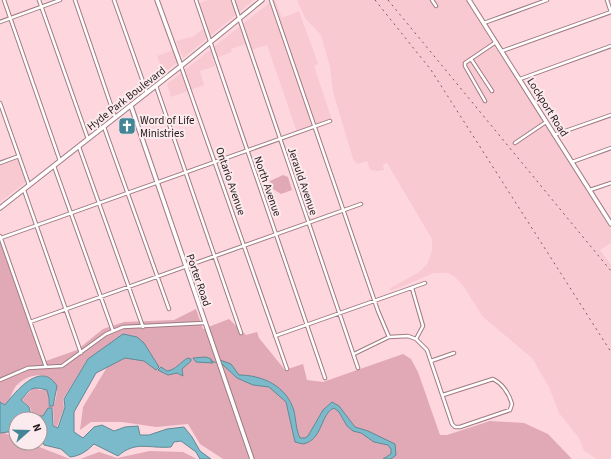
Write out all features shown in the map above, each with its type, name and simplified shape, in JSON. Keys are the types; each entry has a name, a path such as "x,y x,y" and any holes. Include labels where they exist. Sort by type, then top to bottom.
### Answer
{"main road":[{"name":"Ontario Avenue","path":"157,0 181,66"},
{"name":"Hyde Park Boulevard","path":"0,208 131,106 262,0"},
{"name":"Lockport Road","path":"469,0 502,50 589,190 609,218 611,224"},
{"name":"Porter Road","path":"131,106 204,323 252,459"}],"street":[{"path":"4,0 60,161"},
{"path":"39,0 88,139"},
{"path":"0,22 60,0"},
{"path":"75,0 116,117"},
{"path":"114,0 147,93"},
{"name":"North Avenue","path":"196,0 325,378"},
{"name":"Jerauld Avenue","path":"233,0 358,368"},
{"path":"271,0 374,301 389,337"},
{"path":"432,0 436,6"},
{"path":"484,22 547,0"},
{"path":"502,50 611,12 607,0"},
{"path":"485,101 465,66 465,63 496,42"},
{"path":"520,79 611,46"},
{"path":"471,59 492,91"},
{"name":"Ontario Avenue","path":"181,66 287,369"},
{"path":"156,86 241,333"},
{"path":"0,103 29,186"},
{"path":"554,134 611,115"},
{"path":"46,367 0,237 330,121"},
{"path":"515,143 546,122"},
{"path":"104,126 169,309"},
{"path":"79,147 143,327"},
{"path":"572,162 611,148"},
{"path":"0,163 19,156"},
{"path":"54,166 113,330"},
{"path":"589,190 611,183"},
{"path":"24,190 81,352"},
{"path":"30,322 361,204"},
{"path":"275,336 425,283"},
{"path":"412,288 423,326 416,339"},
{"path":"0,380 28,368 62,366 113,330 123,327 204,323"},
{"path":"354,354 389,337 408,336 416,339 427,350 452,424 455,427 460,427 510,410 512,404 504,388 498,381 493,379 443,395"},
{"path":"431,362 454,353"}],"shaded area":[{"path":"208,0 254,0 183,58 176,41 191,38 207,26 199,3"},
{"path":"273,0 275,0 282,18 299,11 318,64 314,66 332,120 297,132 267,45 248,51 245,44 231,49 232,52 213,59 215,66 200,71 204,85 171,97 167,84"},
{"path":"297,0 466,0 611,229 611,243 600,250 611,265 611,459 597,459 584,451 579,438 559,413 549,387 532,358 483,317 464,287 455,277 448,273 434,273 391,291 390,288 418,273 427,264 432,251 432,239 387,163 383,164 384,170 378,171 370,170 367,161 357,164 353,159 333,92 330,67 321,35 305,18"},
{"path":"174,50 178,62 163,73 157,56"},
{"path":"18,157 26,182 0,202 0,164"},
{"path":"283,175 288,177 292,190 281,194 273,189 270,181"},
{"path":"0,241 43,362 77,350 103,329 124,322 174,320 196,309 203,329 229,319 246,335 257,332 259,338 285,370 303,364 307,380 323,382 403,354 411,359 418,372 440,435 447,435 490,421 524,423 548,434 572,459 223,459 200,444 188,424 156,427 122,422 91,422 80,430 83,407 112,359 88,359 63,399 64,408 57,427 54,426 53,408 48,408 46,411 31,411 30,407 22,400 34,387 39,390 47,390 49,398 48,406 53,406 56,396 56,388 53,381 48,377 42,375 26,378 17,385 5,406 0,404"},
{"path":"0,431 8,434 8,451 48,450 70,459 0,459"},
{"path":"150,451 183,452 197,459 80,459 99,452 117,458"}],"water":[{"path":"123,334 137,337 144,343 159,367 156,370 144,361 125,358 96,373 74,412 74,432 83,438 94,427 102,425 114,431 125,427 138,426 140,435 149,435 167,429 184,427 200,451 211,459 200,459 196,452 181,441 174,442 171,447 143,446 131,448 118,456 94,444 83,453 70,457 61,449 48,446 48,411 46,411 48,408 52,408 53,426 58,428 65,407 64,399 88,359"},
{"path":"206,357 211,359 213,363 196,362 193,358"},
{"path":"188,358 191,359 191,361 182,369 183,376 177,373 168,375 158,370 161,367 167,371 175,368"},
{"path":"220,360 231,364 239,375 256,377 265,380 280,389 291,402 300,438 305,438 308,436 323,410 332,402 339,406 355,427 368,431 395,444 396,455 391,459 383,459 391,454 391,449 388,445 374,442 361,433 353,431 347,426 339,412 334,408 329,411 318,432 310,442 303,444 295,442 286,402 269,387 253,385 237,378 222,364"},
{"path":"44,376 51,379 57,386 53,406 49,406 47,390 34,388 21,400 29,407 30,411 8,411 8,432 0,433 0,402 5,405 29,380"}],"waterway":[{"path":"211,361 218,363"}],"railway":[{"path":"375,0 431,70 611,352"},
{"path":"388,0 611,271"}],"place":[{"name":"Word of Life Ministries","path":"127,126"}]}
